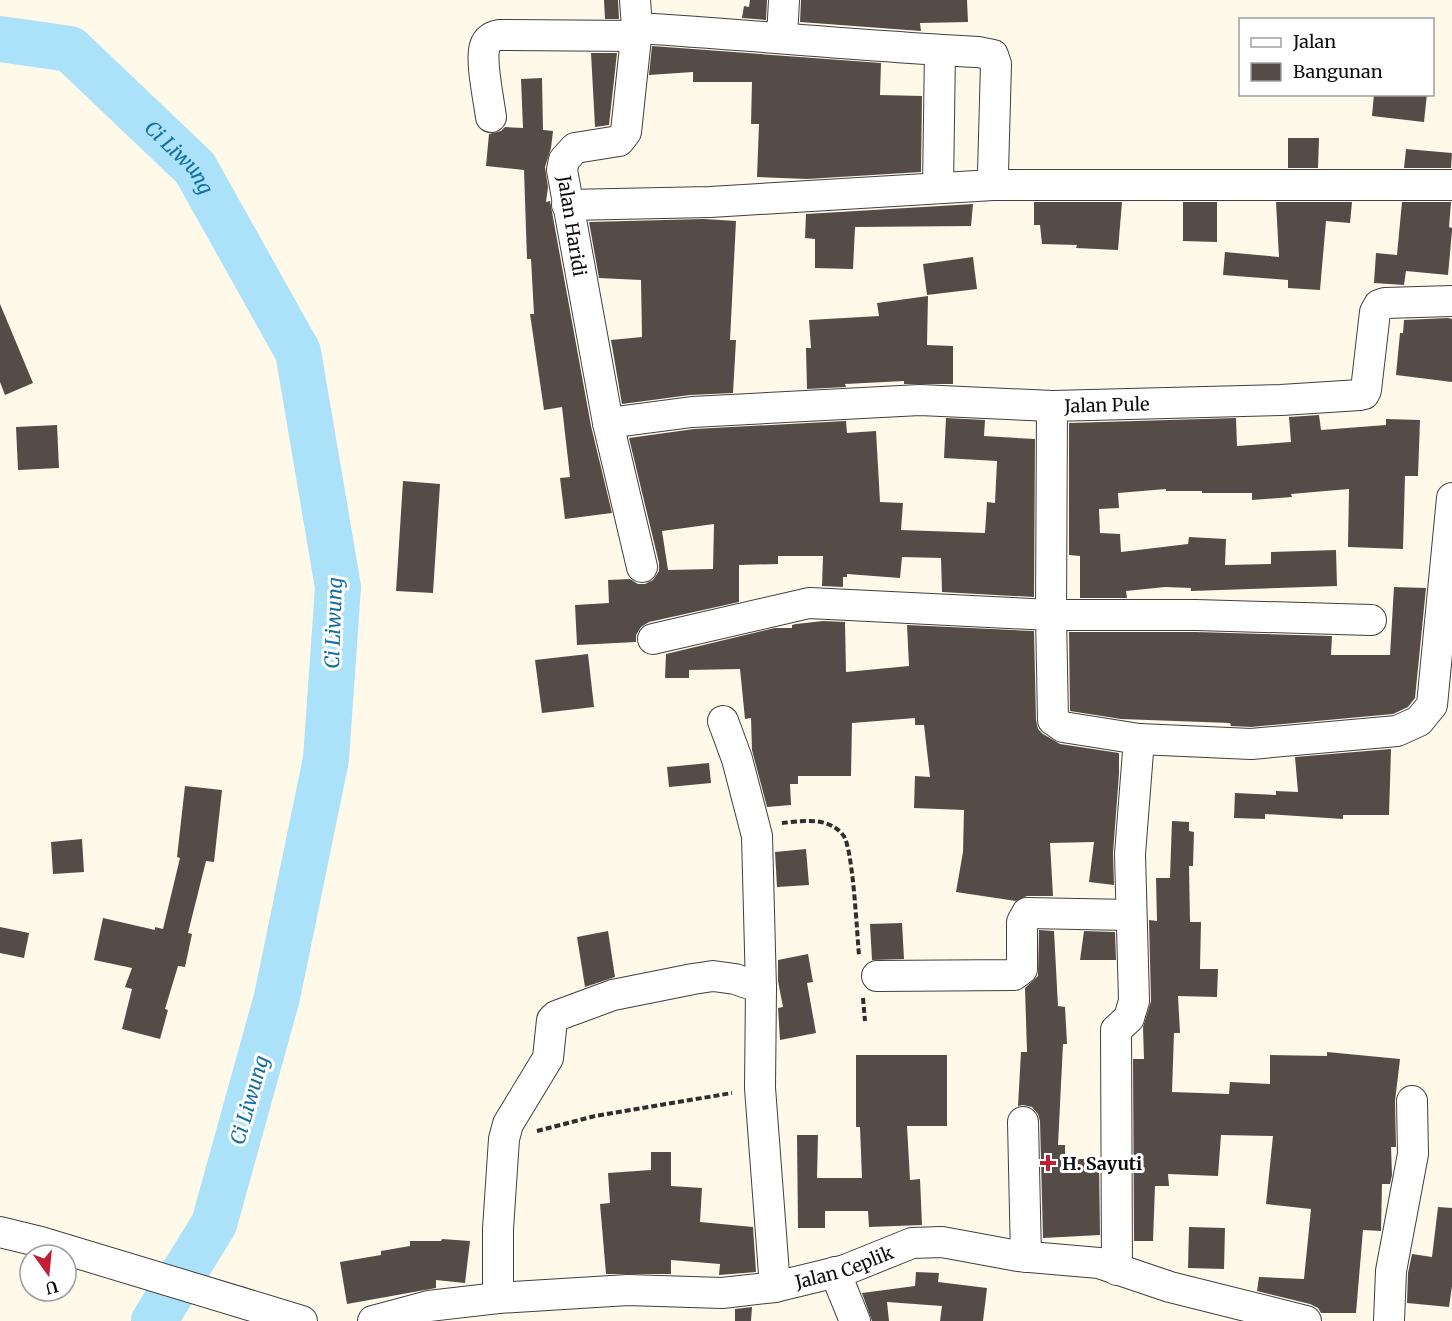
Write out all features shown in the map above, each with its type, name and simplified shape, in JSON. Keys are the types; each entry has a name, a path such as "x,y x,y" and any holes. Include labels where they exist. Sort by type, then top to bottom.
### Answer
{"street":[{"path":"782,38 784,0"},
{"path":"491,117 484,52 488,40 499,35 636,21 848,45 978,52 993,55 996,64 993,172"},
{"name":"Jalan Haridi","path":"636,21 626,132 619,141 575,148 564,160 562,170 608,423 642,567"},
{"path":"938,188 940,50"},
{"path":"567,205 710,202 993,185 1452,185"},
{"name":"Jalan Pule","path":"1139,739 1063,727 1053,720 1052,406 1281,400 1364,394 1375,312 1379,305 1452,301"},
{"path":"608,423 692,412 920,400 1052,406"},
{"path":"1117,1270 1116,1030 1129,1018 1134,1001 1130,854 1139,739 1251,744 1397,731 1419,721 1432,705 1452,498"},
{"path":"652,639 808,603 1052,615 1247,616 1371,620"},
{"path":"723,721 737,759 757,836 761,988 760,1088 775,1287"},
{"path":"866,979 1014,975 1022,969 1022,922 1027,913 1130,915"},
{"path":"498,1298 498,1229 504,1139 508,1124 548,1058 550,1025 556,1016 613,995 713,976 735,979 761,988"},
{"path":"1389,1321 1391,1270 1413,1154 1412,1101"},
{"path":"1023,1122 1026,1257"},
{"path":"0,1232 41,1242 302,1321"},
{"name":"Jalan Ceplik","path":"373,1321 429,1306 498,1298 628,1290 723,1293 775,1287 835,1272 912,1243 942,1242 1026,1257 1099,1263 1170,1287 1306,1321"},
{"path":"835,1272 855,1321"}],"path":[{"path":"755,825 809,820 822,822 843,834 846,839 866,979 865,1021"},
{"path":"504,1139 595,1116 760,1088"}],"building":[{"path":"604,0 618,0 619,19 605,19"},
{"path":"750,0 767,0 766,20 742,18 744,6 749,7"},
{"path":"801,0 967,0 968,22 920,23 921,31 800,22"},
{"path":"652,46 881,63 880,95 922,96 921,172 807,179 757,177 759,124 751,124 752,82 693,82 693,72 649,75"},
{"path":"591,53 617,53 609,125 595,127"},
{"path":"542,78 543,130 553,131 545,167 548,187 546,202 550,201 591,426 612,513 565,519 560,478 570,477 562,407 544,410 530,314 534,314 531,259 527,259 524,170 486,166 489,134 501,131 505,127 523,128 521,79"},
{"path":"1374,96 1427,96 1424,122 1372,116"},
{"path":"1288,138 1319,138 1318,168 1288,168"},
{"path":"1406,149 1452,153 1451,168 1404,168"},
{"path":"1034,202 1122,202 1118,250 1042,244 1040,225 1034,225"},
{"path":"1183,202 1217,202 1217,242 1183,241"},
{"path":"1276,202 1352,202 1350,223 1326,221 1320,290 1288,288 1288,280 1223,275 1225,252 1279,257"},
{"path":"1402,202 1451,202 1449,227 1452,231 1448,275 1406,271 1404,285 1374,283 1376,253 1397,255"},
{"path":"973,204 971,226 855,227 853,269 815,268 815,239 805,238 806,214"},
{"path":"704,219 736,221 730,340 736,340 733,393 690,395 622,404 611,340 642,337 641,280 599,278 589,222"},
{"path":"973,257 977,289 927,295 923,264"},
{"path":"928,296 927,345 953,346 953,384 904,384 904,381 845,384 846,387 807,389 806,348 811,348 809,320 879,316 877,303"},
{"path":"0,304 33,383 5,395 0,382"},
{"path":"1452,319 1452,382 1396,375 1400,333 1403,333 1404,320"},
{"path":"1319,415 1321,430 1386,425 1386,419 1420,420 1418,476 1405,476 1403,549 1348,547 1349,489 1252,500 1252,493 1202,493 1202,491 1166,491 1166,489 1118,493 1119,508 1099,509 1100,533 1120,534 1121,552 1188,544 1189,537 1226,539 1225,565 1271,564 1271,552 1336,550 1337,586 1191,591 1191,588 1165,587 1126,591 1127,598 1080,598 1080,556 1069,555 1069,423 1236,418 1237,446 1291,442 1289,417"},
{"path":"946,418 985,420 984,436 1035,439 1034,597 942,592 941,558 902,557 900,578 847,574 847,577 843,577 843,587 822,586 823,556 778,556 778,564 739,565 739,602 649,622 641,627 636,635 636,642 577,645 575,605 609,603 608,580 630,579 638,584 645,584 653,580 659,571 629,438 694,429 846,421 847,433 876,431 880,502 903,503 901,530 985,533 987,502 995,503 997,461 944,458","holes":["714,524 713,569 668,570 662,531"]},
{"path":"57,425 59,468 18,470 16,427"},
{"path":"403,481 440,484 433,593 396,591"},
{"path":"1394,587 1426,588 1415,698 1408,707 1393,714 1251,727 1231,726 1230,723 1121,719 1070,711 1069,632 1196,632 1332,636 1331,655 1390,655"},
{"path":"823,621 845,622 846,672 909,666 907,625 1034,631 1038,729 1060,744 1119,753 1113,853 1114,885 1089,882 1094,842 1050,843 1053,896 1027,896 1016,901 956,892 963,852 964,810 914,808 915,776 930,777 924,725 915,725 915,718 852,723 851,776 798,776 798,784 790,784 791,805 767,807 752,750 751,718 745,719 740,669 689,670 689,678 665,678 666,654 775,628 792,628 792,625 796,624"},
{"path":"588,654 594,707 542,713 535,660"},
{"path":"1391,749 1389,815 1343,815 1343,819 1265,814 1265,819 1234,818 1235,793 1276,795 1276,791 1298,792 1295,757"},
{"path":"709,763 711,783 669,787 667,767"},
{"path":"185,786 222,790 214,862 206,861 188,933 192,934 185,967 178,966 165,1009 168,1010 160,1039 122,1029 132,989 125,987 132,968 94,960 103,918 155,930 155,927 163,929 180,858 177,857"},
{"path":"1172,821 1189,822 1189,831 1194,832 1193,866 1189,866 1190,922 1201,922 1200,969 1218,969 1217,997 1178,996 1180,1033 1174,1033 1172,1092 1229,1094 1230,1082 1270,1084 1270,1055 1327,1056 1327,1052 1400,1059 1395,1101 1396,1147 1391,1147 1392,1175 1390,1184 1382,1184 1381,1231 1363,1230 1356,1313 1321,1313 1318,1308 1310,1304 1257,1291 1259,1277 1304,1279 1311,1209 1266,1204 1273,1136 1221,1135 1218,1176 1168,1174 1169,1186 1155,1186 1153,1241 1134,1241 1133,1059 1144,1059 1143,1027 1151,1001 1149,920 1157,921 1156,878 1170,878"},
{"path":"82,839 84,872 53,874 51,842"},
{"path":"806,849 809,885 777,887 775,852"},
{"path":"902,923 904,959 872,960 870,924"},
{"path":"0,927 29,933 24,958 0,953"},
{"path":"1039,930 1054,931 1058,1006 1065,1007 1067,1044 1063,1044 1058,1145 1065,1145 1065,1159 1099,1159 1100,1235 1043,1238 1040,1121 1032,1107 1018,1106 1021,1052 1027,1052 1025,988 1038,976"},
{"path":"608,931 615,977 585,987 577,937"},
{"path":"1084,931 1115,932 1116,960 1080,960"},
{"path":"808,954 813,982 807,983 816,1033 780,1040 778,1008 783,1007 778,981 778,960"},
{"path":"856,1055 947,1055 947,1126 907,1126 910,1180 920,1179 922,1225 869,1227 868,1211 825,1211 825,1228 798,1228 797,1135 818,1135 817,1178 862,1178 860,1127 856,1127"},
{"path":"651,1152 671,1152 671,1186 702,1188 700,1222 753,1227 756,1272 719,1275 720,1264 671,1260 671,1274 606,1274 600,1204 610,1203 608,1173 651,1170"},
{"path":"1438,1207 1452,1208 1452,1286 1449,1307 1407,1303 1408,1273 1412,1254 1432,1257"},
{"path":"1189,1227 1225,1228 1224,1269 1188,1268"},
{"path":"442,1239 470,1241 465,1283 436,1280 436,1288 347,1304 340,1262 381,1255 381,1251 410,1246 410,1241 441,1241"},
{"path":"916,1272 939,1273 938,1282 987,1288 983,1321 940,1321 942,1306 887,1302 889,1321 872,1321 862,1293 915,1286"},
{"path":"752,1307 751,1321 735,1321 735,1309"}],"waterway":[{"name":"Ci Liwung","path":"0,39 70,49 195,168 298,352 338,587 326,759 277,997 214,1224 154,1321"}],"place":[{"name":"H. Sayuti","path":"1048,1163"}]}
